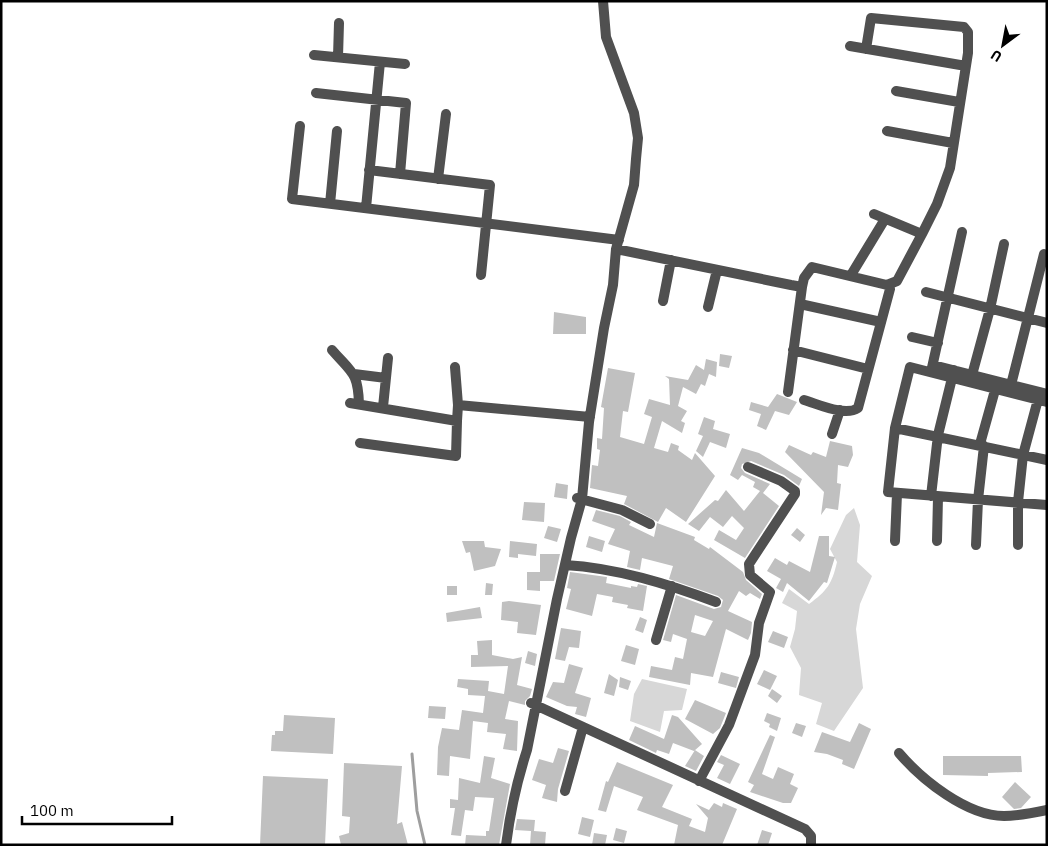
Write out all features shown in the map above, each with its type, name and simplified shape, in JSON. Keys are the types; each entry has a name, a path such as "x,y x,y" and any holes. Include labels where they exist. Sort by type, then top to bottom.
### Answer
{"street":[{"path":"506,845 520,772 527,750 533,704 580,498 590,418 618,245 634,184 638,138 634,113 606,37 603,1"},
{"path":"788,392 804,278 812,267 887,284 897,281 937,204 950,168 966,66 969,35 964,27 871,18 866,49"},
{"path":"338,57 340,23"},
{"path":"850,46 966,66"},
{"path":"314,55 405,64"},
{"path":"366,208 380,62"},
{"path":"896,91 959,102"},
{"path":"316,93 406,102 400,174"},
{"path":"438,179 446,114"},
{"path":"300,126 292,199 486,224 618,245 671,260 802,287"},
{"path":"330,204 337,131"},
{"path":"887,131 953,143"},
{"path":"369,170 490,185 481,275"},
{"path":"874,214 922,234"},
{"path":"851,275 885,219"},
{"path":"932,369 962,232"},
{"path":"972,375 990,309 1004,244"},
{"path":"1011,385 1044,254"},
{"path":"663,301 671,260"},
{"path":"708,307 716,270"},
{"path":"804,400 852,412 858,408 890,290 887,284"},
{"path":"926,292 1047,323"},
{"path":"800,304 881,322"},
{"path":"912,336 938,343"},
{"path":"332,350 354,374 358,382 355,403 457,421"},
{"path":"793,350 868,369"},
{"path":"383,407 388,358"},
{"path":"360,443 456,456 458,405 456,367"},
{"path":"1043,397 932,369 910,367 895,428 888,492 934,497 1047,504"},
{"path":"354,374 386,378"},
{"path":"953,374 972,375 996,385 1011,385 1043,397"},
{"path":"937,541 934,497 938,436 953,374"},
{"path":"976,545 982,445 996,385"},
{"path":"1018,546 1018,502 1023,455 1043,397"},
{"path":"458,405 590,418"},
{"path":"832,434 840,410"},
{"path":"895,428 1047,460"},
{"path":"699,781 729,725 755,655 759,623 770,592 750,574 749,564 795,491 748,468"},
{"path":"895,540 897,494"},
{"path":"580,498 622,510 650,524"},
{"path":"565,564 628,574 672,586 716,602"},
{"path":"656,640 672,586"},
{"path":"533,704 805,829 811,836 811,845"},
{"path":"565,791 583,727"},
{"path":"899,753 909,765 942,792 966,806 1003,816 1047,810"}],"shaded area":[{"path":"854,508 860,525 857,562 872,576 860,604 856,629 863,688 834,731 816,724 822,703 799,695 801,668 790,647 797,611 782,603 789,589 809,604 828,586 837,562 830,549 846,515"},
{"path":"642,679 687,689 682,710 664,711 660,732 630,721 634,694"}],"building":[{"path":"554,312 586,317 586,334 553,334"},
{"path":"720,354 732,356 729,368 719,366"},
{"path":"706,359 717,362 716,377 709,374 705,386 701,384 696,394 683,387 678,406 687,411 681,421 685,423 682,433 662,421 654,448 668,452 671,443 679,446 678,450 692,460 695,453 715,476 686,522 666,508 658,522 624,504 627,496 590,488 592,465 598,466 600,450 597,449 597,438 602,439 604,408 601,407 608,368 635,373 628,412 623,411 620,437 644,444 652,417 644,414 649,399 670,405 669,379 665,376 688,380 696,365 704,370"},
{"path":"777,394 797,402 789,415 775,411 766,430 757,426 761,414 749,410 751,402 768,407"},
{"path":"704,417 715,421 713,429 730,434 726,448 710,442 703,457 696,451 703,436 698,434"},
{"path":"830,441 852,446 853,455 848,467 838,465 837,483 841,484 838,510 826,508 821,515 824,492 785,452 789,445 811,455 813,452 826,457"},
{"path":"742,448 759,453 802,479 799,486 784,475 751,461 742,464 741,468 745,473 770,484 763,493 779,506 745,558 714,540 719,530 736,540 744,528 732,516 723,527 710,517 699,531 688,524 715,500 718,501 726,490 744,511 760,491 753,487 755,482 742,475 738,480 730,475"},
{"path":"556,483 568,485 567,499 554,497"},
{"path":"524,502 545,503 544,522 522,520"},
{"path":"596,510 620,516 631,522 629,525 654,537 657,523 695,537 694,540 709,549 710,547 743,572 746,580 762,594 760,599 750,593 746,596 739,591 728,611 752,622 751,633 748,640 726,629 713,677 691,673 690,685 649,677 651,666 672,670 675,657 683,659 687,639 673,634 671,642 663,640 676,595 714,609 721,607 723,600 718,596 669,579 673,566 642,558 640,570 627,567 630,551 608,544 615,529 592,521","holes":["695,615 713,621 705,636 691,632"]},
{"path":"548,526 561,529 557,542 544,538"},
{"path":"797,528 805,535 800,542 791,535"},
{"path":"589,536 605,541 602,552 586,547"},
{"path":"819,536 829,536 829,556 835,557 827,583 824,582 809,601 787,583 783,592 776,588 781,579 767,571 775,558 787,565 789,561 810,572"},
{"path":"462,541 484,541 485,547 501,549 495,566 474,571 470,552 466,553"},
{"path":"510,541 537,544 536,556 518,554 518,558 509,557"},
{"path":"540,554 560,554 554,581 540,581 540,591 527,590 527,572 540,572"},
{"path":"570,572 607,577 606,583 631,588 631,586 637,587 638,584 647,586 643,611 627,608 628,605 612,602 613,597 597,594 592,616 566,609 571,589 567,588"},
{"path":"486,583 493,584 492,595 485,595"},
{"path":"447,586 457,586 457,595 447,595"},
{"path":"509,601 541,605 536,635 517,633 518,622 501,620 502,602"},
{"path":"480,607 482,618 447,622 446,613"},
{"path":"640,617 647,620 643,633 635,630"},
{"path":"561,628 581,631 579,648 569,647 565,661 555,659"},
{"path":"773,631 788,637 784,648 768,642"},
{"path":"492,640 492,655 513,659 522,657 517,685 532,689 530,696 525,701 525,705 509,701 505,719 518,721 517,751 503,749 506,734 487,732 488,723 473,721 470,759 450,756 449,776 437,775 438,747 442,728 459,730 462,710 483,713 485,696 468,695 468,689 457,687 458,679 489,681 488,691 504,694 508,666 471,667 471,655 478,655 477,641"},
{"path":"626,645 639,649 635,665 621,661"},
{"path":"528,651 537,654 535,666 525,663"},
{"path":"569,664 583,668 575,693 591,698 586,717 575,714 577,707 567,706 546,697 553,682 564,683"},
{"path":"764,670 777,676 770,690 757,684"},
{"path":"721,672 739,677 736,688 718,683"},
{"path":"609,674 618,680 614,696 604,693"},
{"path":"620,677 631,681 628,690 619,687"},
{"path":"772,689 782,696 777,703 768,696"},
{"path":"695,700 726,713 720,728 713,734 685,719"},
{"path":"429,706 446,707 445,719 428,718"},
{"path":"767,713 781,718 777,731 769,727 770,724 764,721"},
{"path":"284,715 335,718 333,754 271,751 272,735 275,735 275,731 283,731"},
{"path":"672,715 678,717 702,744 694,751 673,743 669,754 657,750 656,753 629,740 635,726 664,739"},
{"path":"796,723 806,726 802,737 792,733"},
{"path":"859,723 871,729 854,769 842,764 843,760 827,754 814,752 822,732 850,742"},
{"path":"770,735 775,737 762,774 773,779 778,767 794,774 790,784 798,788 791,803 783,803 750,792 754,785 748,782"},
{"path":"558,748 569,751 558,789 557,802 542,798 546,785 532,780 539,759 553,763"},
{"path":"695,750 704,756 696,771 685,766"},
{"path":"721,755 740,764 730,784 717,778 724,765 717,762"},
{"path":"484,756 495,758 491,778 510,784 499,845 465,845 466,835 486,836 486,831 489,831 494,798 475,797 473,811 465,810 461,836 451,835 455,808 450,808 450,799 458,800 459,778 480,783"},
{"path":"943,756 1021,756 1022,772 988,773 988,776 943,775"},
{"path":"617,762 673,785 662,807 692,819 689,826 705,832 708,818 696,804 709,810 714,803 722,807 723,803 737,809 722,845 674,845 678,825 637,810 643,797 614,786 606,812 598,810 606,781 608,782"},
{"path":"344,763 402,766 397,824 402,822 408,845 341,845 339,836 349,833 350,817 342,816"},
{"path":"263,776 328,779 325,845 260,845"},
{"path":"1015,782 1031,797 1021,808 1014,809 1002,797"},
{"path":"582,817 594,820 590,837 578,834"},
{"path":"517,819 535,820 534,831 546,832 545,845 530,845 531,831 515,830"},
{"path":"616,828 627,831 624,843 613,840"},
{"path":"762,830 772,833 768,845 757,845"},
{"path":"594,833 607,835 605,845 592,845"}],"waterway":[{"path":"412,754 417,811 425,845"}]}
